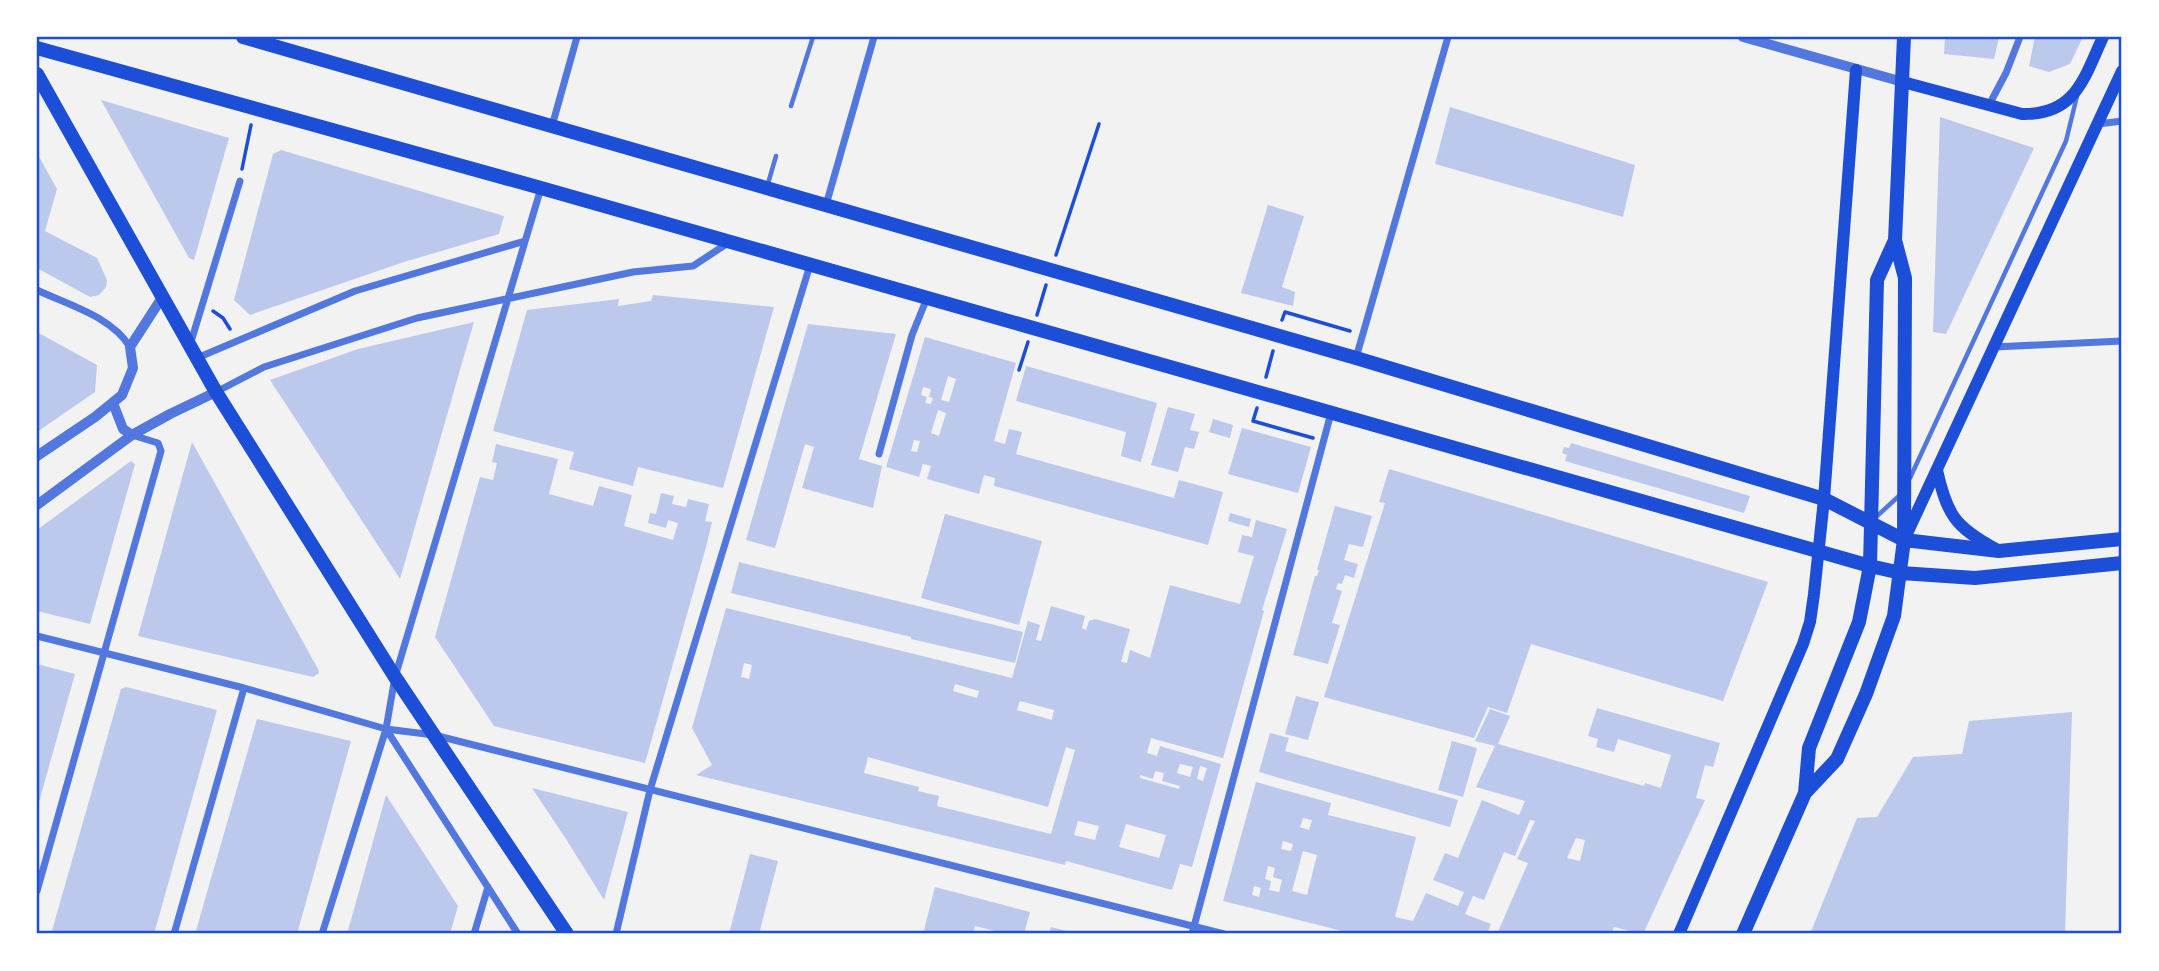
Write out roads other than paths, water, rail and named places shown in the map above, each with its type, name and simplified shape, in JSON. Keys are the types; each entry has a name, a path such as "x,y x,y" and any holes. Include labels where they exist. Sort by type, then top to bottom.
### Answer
{"main road":[{"path":"243,37 1356,358 1824,499 1904,540 1999,551 2122,539"},
{"path":"1743,934 1805,793 1836,759 1866,694 1894,616 1904,540 1905,278 1895,240 1905,37"},
{"path":"1903,82 2022,114 2039,115 2078,92 2103,37"},
{"path":"37,48 541,188 1870,566 1901,573 1975,578 2122,563"},
{"path":"1679,934 1803,644 1811,612 1824,499 1856,70"},
{"path":"1904,540 2122,71"},
{"path":"37,74 216,392 395,677 567,934"},
{"path":"1805,793 1809,748 1859,622 1870,566 1877,280 1895,240"},
{"path":"1937,469 1947,509 1968,532 1999,551"}],"street":[{"path":"552,126 577,37"},
{"path":"826,205 874,37"},
{"path":"1356,358 1448,37"},
{"path":"1743,37 1903,82"},
{"path":"1989,105 2006,73 2020,37"},
{"path":"2098,124 2122,121"},
{"path":"240,181 202,303 194,351 355,291 525,241"},
{"path":"322,934 386,729 395,677 541,188"},
{"path":"37,505 132,435 264,367 417,317 633,272 693,266 730,242"},
{"path":"616,934 650,790 810,265"},
{"path":"37,290 105,322 121,334 130,347 133,368 122,395 37,456"},
{"path":"130,347 163,296"},
{"path":"879,454 912,335 928,298"},
{"path":"1994,347 2122,341"},
{"path":"37,891 161,451 158,443 132,435 123,429 113,403"},
{"path":"1193,931 1332,412"},
{"path":"37,636 244,688 386,729 434,735 1193,931 1224,934"},
{"path":"174,934 244,688"},
{"path":"386,729 518,934"},
{"path":"474,934 488,887"}],"lane":[{"path":"791,106 813,37"},
{"path":"1870,523 1903,493 2066,141 2078,92"},
{"path":"767,188 776,156"}]}
